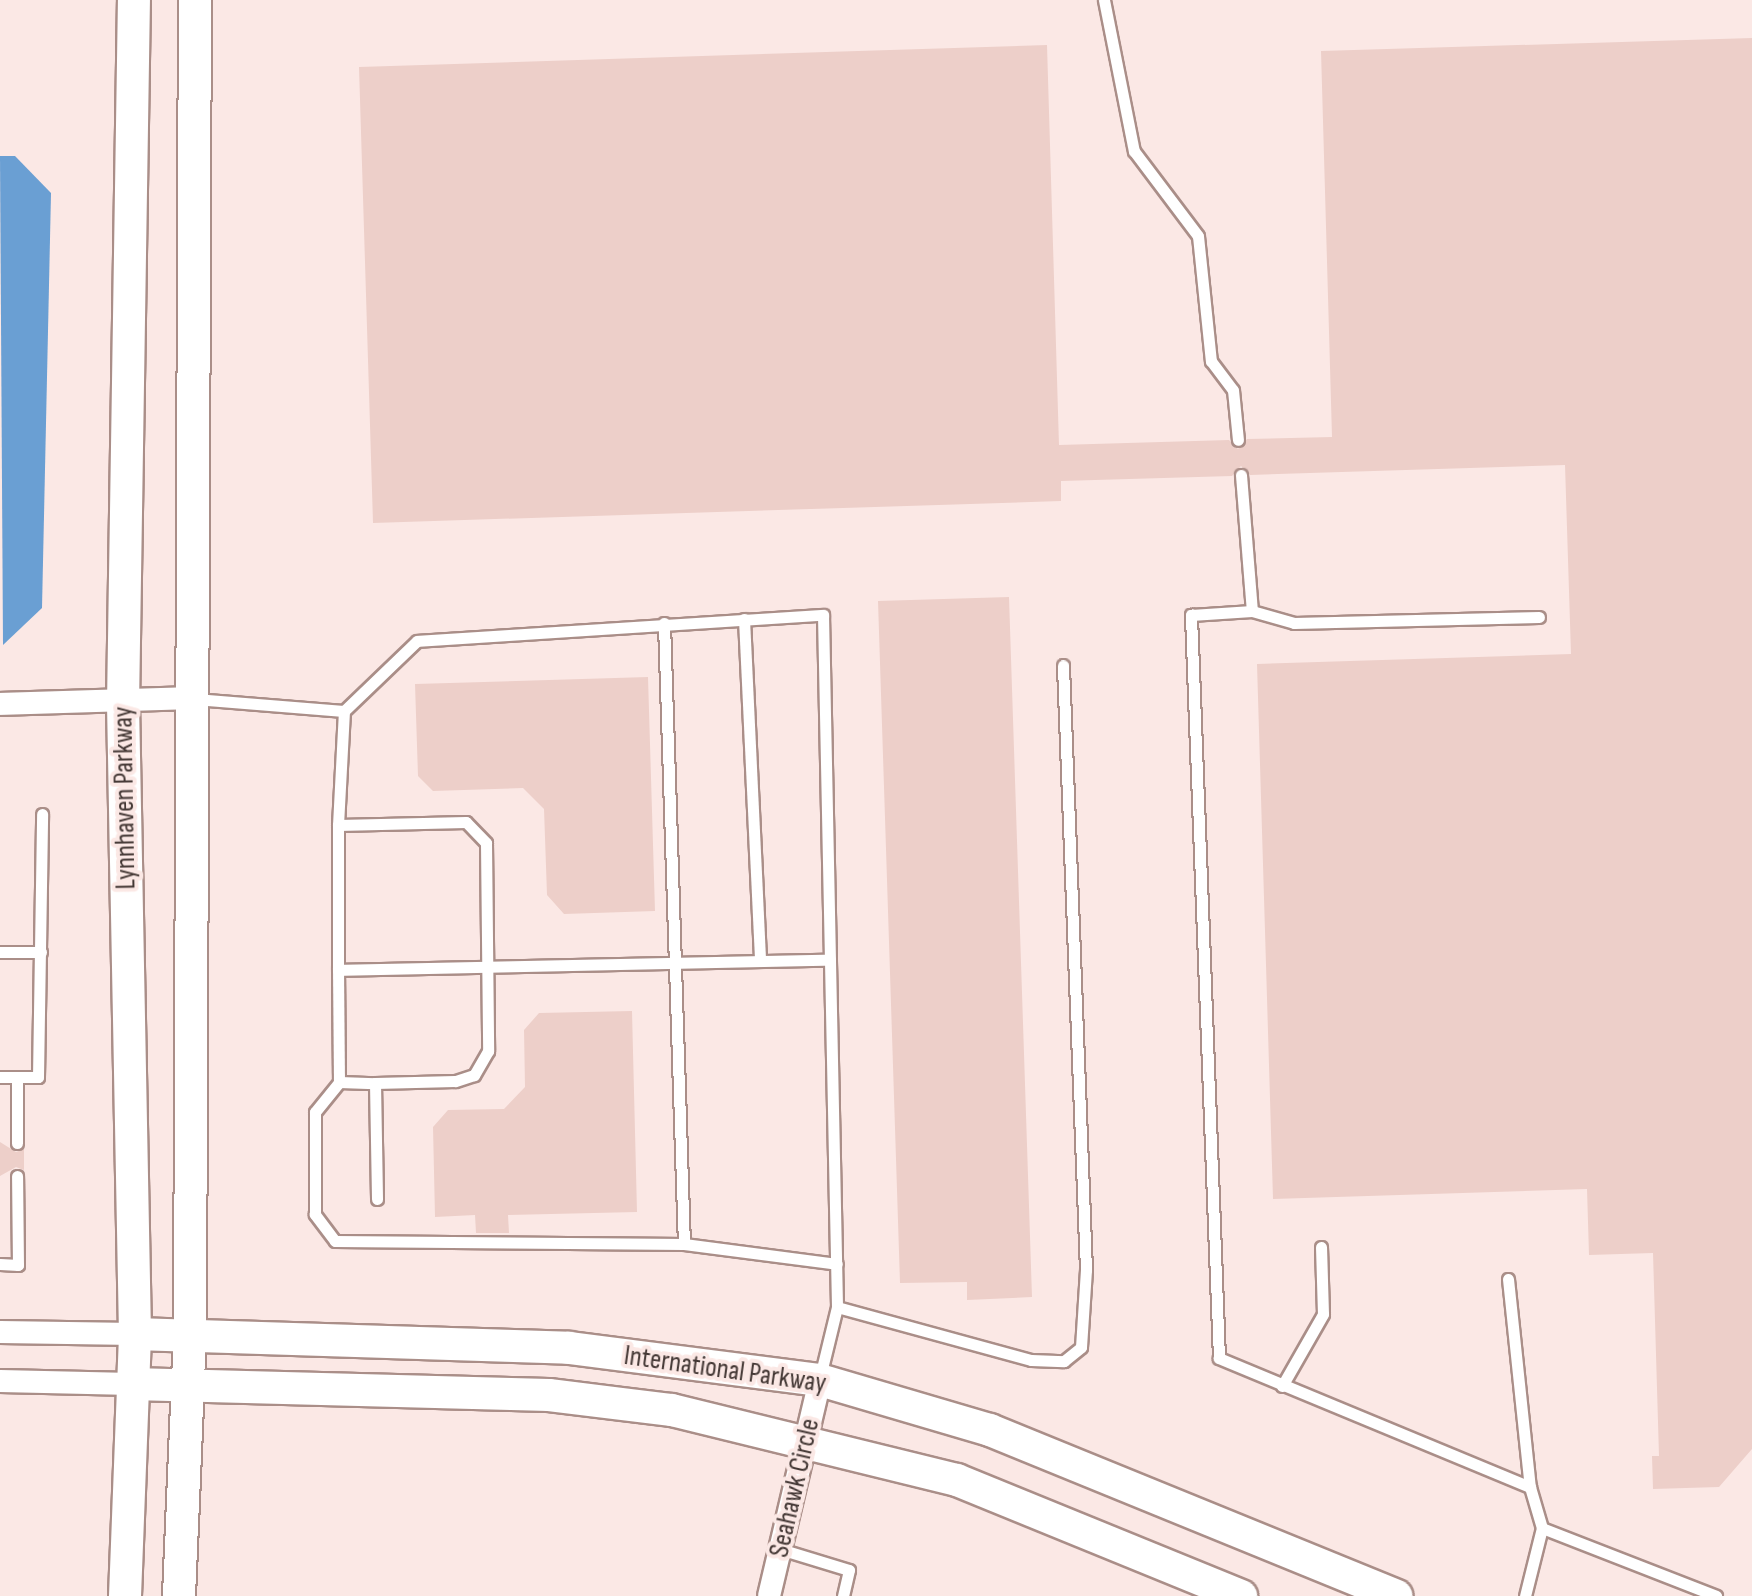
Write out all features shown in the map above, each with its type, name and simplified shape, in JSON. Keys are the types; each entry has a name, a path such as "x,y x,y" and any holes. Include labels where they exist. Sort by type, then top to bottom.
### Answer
{"main road":[{"name":"Lynnhaven Parkway","path":"126,1596 135,1334 123,705 134,0"},
{"path":"179,1596 190,1334 196,0"},
{"name":"International Parkway","path":"135,1334 570,1348 820,1380 990,1430 1396,1596"},
{"name":"International Parkway","path":"132,1384 549,1395 672,1410 807,1438 958,1480 1242,1596"}],"street":[{"path":"0,704 123,705 191,698"},
{"path":"0,1332 135,1334"},
{"name":"Seahawk Circle","path":"769,1596 820,1380"},
{"path":"0,1381 132,1384"}],"lane":[{"path":"1104,0 1134,151 1198,236 1211,361 1232,390 1238,440"},
{"path":"1241,476 1252,612"},
{"path":"1530,1487 1220,1358 1191,615 1252,612 1294,623 1539,617"},
{"path":"820,1380 837,1308 823,615 417,641 344,712 338,825 338,1082 314,1112 315,1214 334,1241 684,1244 836,1264"},
{"path":"744,619 760,960"},
{"path":"664,623 684,1244"},
{"path":"837,1308 1031,1360 1064,1361 1081,1347 1086,1270 1063,665"},
{"path":"191,698 344,712"},
{"path":"0,1077 38,1077 42,814"},
{"path":"338,825 466,822 486,843 488,1051 474,1076 375,1084 338,1082"},
{"path":"0,952 41,952"},
{"path":"338,970 675,960 830,960"},
{"path":"17,1077 17,1143"},
{"path":"375,1084 377,1198"},
{"path":"0,1264 18,1264 17,1176"},
{"path":"1282,1386 1323,1314 1321,1247"},
{"path":"1508,1280 1530,1487 1542,1528 1525,1596"},
{"path":"1542,1528 1716,1596"},
{"path":"780,1549 849,1570 843,1596"}],"water":[{"path":"0,156 15,156 51,193 42,608 3,645"}],"building":[{"path":"1752,38 1752,1449 1719,1487 1653,1489 1652,1456 1659,1456 1653,1253 1589,1255 1587,1189 1273,1199 1257,664 1571,654 1565,465 1250,475 1241,466 1232,476 1061,481 1061,501 373,523 359,67 1047,45 1059,445 1229,440 1238,449 1247,439 1332,437 1321,51"},
{"path":"1009,597 1032,1297 967,1300 967,1282 900,1283 878,601"},
{"path":"648,677 655,911 564,914 547,895 544,809 523,788 433,791 418,776 415,684"},
{"path":"632,1011 637,1212 508,1215 509,1233 476,1233 475,1215 435,1217 433,1127 448,1110 504,1109 525,1087 524,1030 539,1013"},
{"path":"0,1142 16,1152 24,1149 24,1170 16,1167 0,1176"}]}
